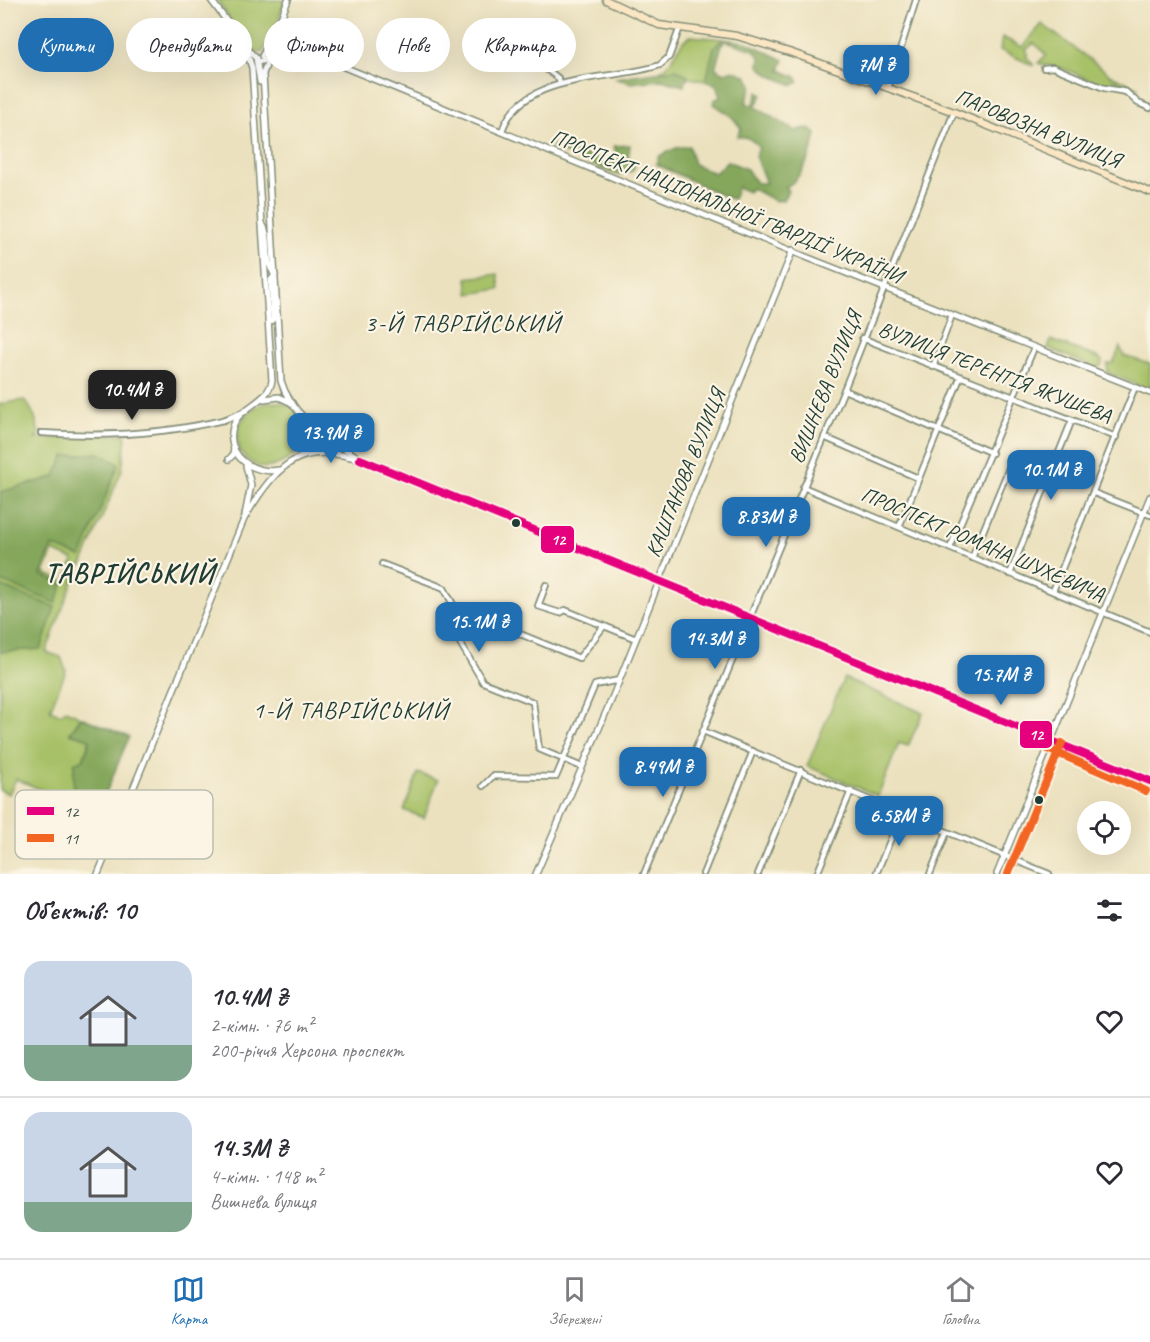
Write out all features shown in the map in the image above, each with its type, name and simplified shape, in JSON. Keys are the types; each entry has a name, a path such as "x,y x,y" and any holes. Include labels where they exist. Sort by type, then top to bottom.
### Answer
{"main road":[{"name":"ПАРОВОЗНА ВУЛИЦЯ","path":"606,0 651,22 679,30 737,36 764,43 954,112 1150,192"}],"street":[{"path":"211,0 224,18"},
{"path":"282,18 288,0"},
{"path":"888,87 916,0"},
{"path":"502,131 507,118 518,107 560,82 660,65 669,57 679,30"},
{"path":"252,52 264,64"},
{"path":"41,433 72,435 194,427 223,420 245,411 269,391 272,381 270,335 252,68 264,52"},
{"path":"260,59 264,57"},
{"path":"260,59 262,111 266,120"},
{"path":"1044,68 1053,67 1104,88 1126,92 1138,103 1150,108"},
{"path":"264,72 281,381 303,415 333,443 360,459 1052,739 1150,781"},
{"name":"ПРОСПЕКТ НАЦІОНАЛЬНОЇ ГВАРДІЇ УКРАЇНИ","path":"357,72 883,288 1150,393"},
{"path":"550,72 560,82"},
{"name":"ВИШНЕВА ВУЛИЦЯ","path":"644,874 824,437 954,112"},
{"path":"261,223 268,233 270,268 275,275"},
{"name":"КАШТАНОВА ВУЛИЦЯ","path":"536,874 620,680 793,250"},
{"path":"269,323 273,319 271,280 275,275"},
{"path":"933,367 952,315"},
{"name":"ВУЛИЦЯ ТЕРЕНТІЯ ЯКУШЕВА","path":"862,338 1116,437"},
{"path":"950,548 992,453 1034,348"},
{"path":"899,527 960,378"},
{"path":"1053,591 1136,387"},
{"path":"843,390 992,453"},
{"path":"261,400 279,398 296,406"},
{"path":"233,428 245,411"},
{"path":"299,458 309,443 310,434 303,415"},
{"path":"223,420 230,421 233,428 233,454 229,459 242,459 258,471 281,469"},
{"path":"1010,574 1072,420"},
{"path":"824,437 918,478"},
{"path":"234,446 242,459 252,485 244,519"},
{"path":"133,790 244,519 261,489 281,469 299,458 326,452 360,459"},
{"path":"972,558 1009,468"},
{"name":"ПРОСПЕКТ РОМАНА ШУХЕВИЧА","path":"803,487 1150,632"},
{"path":"1094,492 1147,514"},
{"path":"997,874 1103,613 1147,514 1150,497"},
{"path":"382,564 444,588 460,617 449,624 483,682 533,702 539,749 582,766"},
{"path":"546,585 538,606 560,613 565,610 636,639"},
{"path":"508,629 579,658 604,626"},
{"path":"483,786 493,776 556,777 596,684 620,680"},
{"path":"703,731 1049,874"},
{"path":"704,874 753,751"},
{"path":"758,874 801,770"},
{"path":"817,874 851,791"},
{"path":"876,874 902,812"},
{"path":"930,874 947,832"},
{"path":"98,874 104,859"}],"green space":[{"path":"217,0 285,0 279,18 264,18 263,52 256,53 252,51 252,18 229,18"},
{"path":"1042,24 1111,75 1139,88 1129,88 1114,80 1101,85 1067,70 1038,63 1046,55 1034,43 1026,50 1028,53 1026,56 1034,66 1000,50 1002,37 1022,47"},
{"path":"690,36 723,39 717,47 710,82 659,72 665,68 681,44"},
{"path":"723,39 746,42 784,60 780,70 796,77 799,82 793,85 769,75 759,66 760,57 754,50 726,41 722,44 715,68 725,73 733,70 747,76 752,85 746,103 753,106 758,92 762,95 755,107 796,131 807,128 816,134 806,164 797,178 786,187 788,191 783,200 775,201 751,188 748,192 738,187 733,199 728,198 656,164 659,156 676,148 689,146 694,164 715,173 727,161 747,169 756,183 766,183 755,156 759,148 750,139 737,137 741,128 732,117 714,104 714,100 721,97 717,85 706,81 714,47"},
{"path":"676,69 688,75 684,86 661,80 631,83 614,78"},
{"path":"558,144 608,163 618,159 614,146 630,145 628,162 635,166 632,171 617,175 552,148 552,145"},
{"path":"498,274 500,289 469,294 467,278"},
{"path":"1051,340 1099,358 1102,361 1101,366 1095,368 1048,348"},
{"path":"1120,347 1124,356 1150,364 1150,390 1108,373 1107,364 1113,363"},
{"name":"ТАВРІЙСЬКИЙ","path":"24,400 36,420 39,434 35,439 123,434 126,437 122,470 82,565 71,567 74,560 53,551 44,573 65,582 69,572 75,576 46,652 61,657 66,671 50,710 60,714 66,710 81,717 70,733 90,739 73,789 75,790 42,790 16,779 9,794 0,790 0,404"},
{"path":"273,402 287,404 297,411 303,421 305,432 302,443 295,454 282,463 265,468 251,462 242,454 238,444 238,432 249,412 259,405"},
{"path":"99,453 119,464 81,557 52,546 41,575 63,584 56,603 0,581 0,492 54,477 65,456"},
{"path":"0,586 55,607 41,649 0,652"},
{"path":"844,678 923,713 908,746 899,743 878,796 807,766"},
{"path":"81,717 129,737 107,790 73,789 74,763 84,759 90,739 70,733"},
{"path":"418,773 438,780 424,818 404,810"}],"transit line":[{"name":"12","path":"360,459 1150,781"},
{"name":"11","path":"1008,874 1062,743"},
{"name":"11","path":"1048,749 1146,791"}],"district":[{"name":"3-Й ТАВРІЙСЬКИЙ","path":"463,323"},
{"name":"ТАВРІЙСЬКИЙ","path":"130,573"},
{"name":"1-Й ТАВРІЙСЬКИЙ","path":"351,710"}]}
